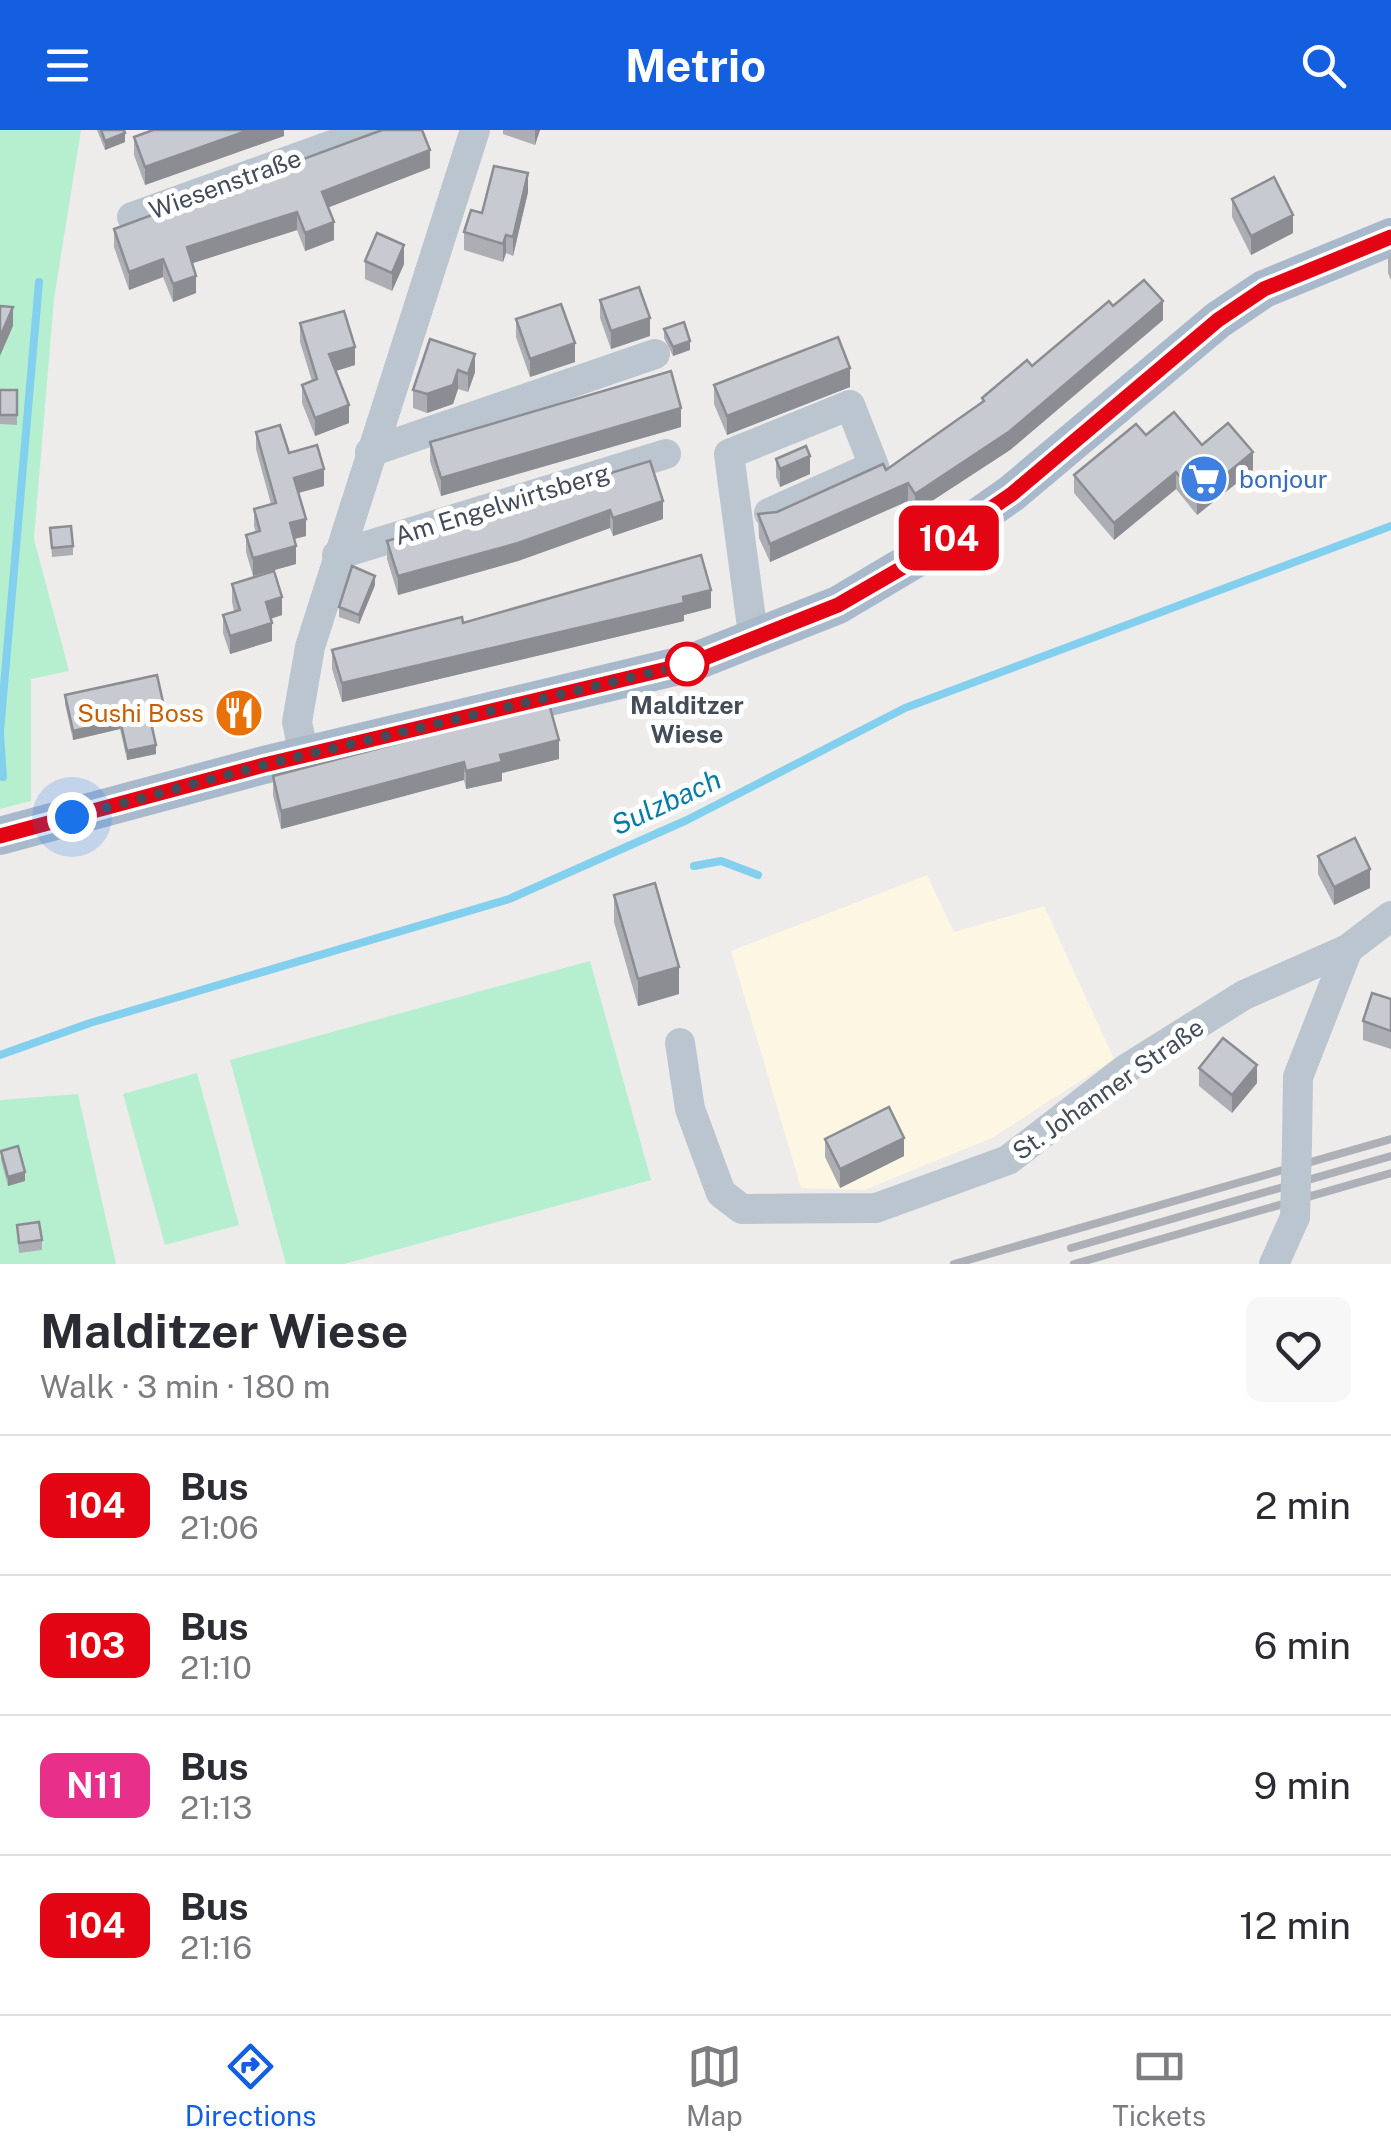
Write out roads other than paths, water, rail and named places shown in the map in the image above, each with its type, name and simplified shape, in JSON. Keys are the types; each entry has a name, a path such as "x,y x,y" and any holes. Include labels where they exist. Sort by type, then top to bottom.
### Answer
{"main road":[{"path":"0,836 304,755 692,663 754,642 838,605 974,521 1218,320 1264,289 1391,237"}],"street":[{"name":"Wiesenstraße","path":"132,217 374,130"},
{"path":"304,755 297,722 301,682 337,554 475,130"},
{"path":"370,452 655,354"},
{"path":"754,642 730,454 850,406 874,466 769,512"},
{"name":"Am Engelwirtsberg","path":"337,554 666,454"},
{"name":"St. Johanner Straße","path":"680,1043 690,1108 721,1193 742,1209 876,1208 1008,1160 1126,1069 1244,995 1348,949 1391,916"},
{"path":"1274,1264 1294,1217 1298,1078 1348,949"}],"waterway":[{"path":"0,732 39,282"},
{"name":"Sulzbach","path":"0,1055 90,1023 509,899 687,820 905,708 1391,526"},
{"path":"0,734 3,777"},
{"path":"694,866 721,861 758,875"}],"railway":[{"path":"954,1264 1391,1139"},
{"path":"1071,1248 1391,1156"},
{"path":"1074,1264 1391,1173"}],"place":[{"name":"bonjour","path":"1204,479"},
{"name":"Malditzer Wiese","path":"687,664"},
{"name":"Sushi Boss","path":"239,713"}]}
